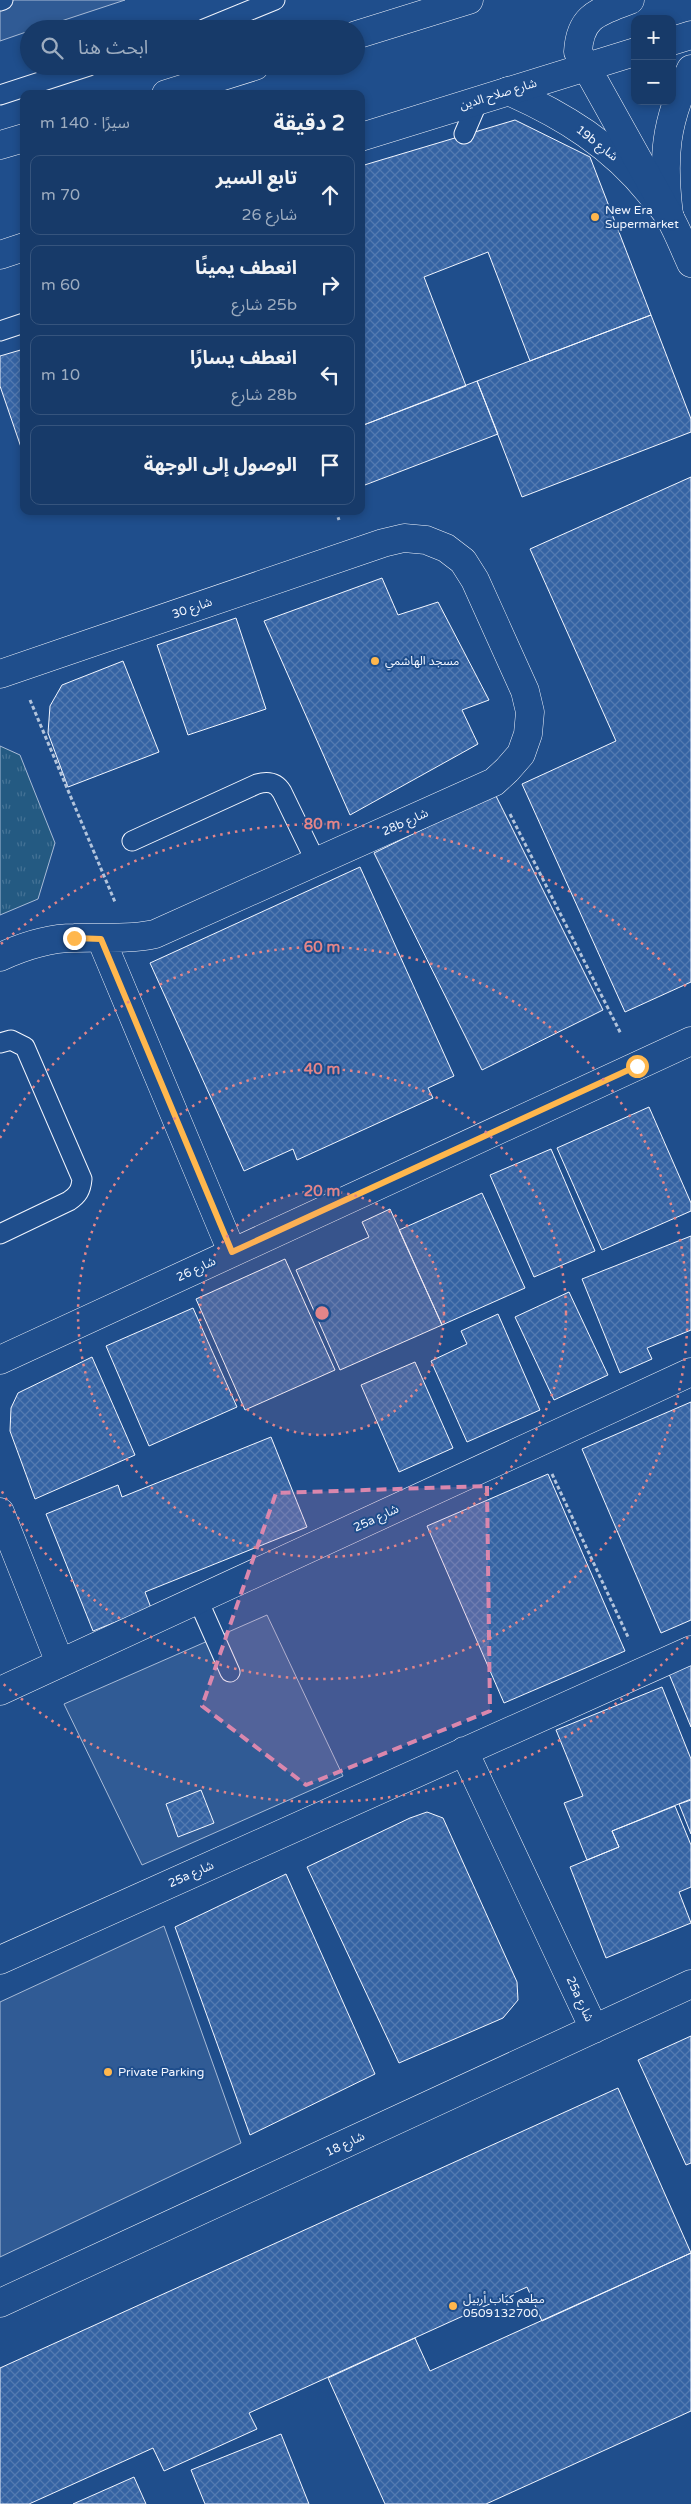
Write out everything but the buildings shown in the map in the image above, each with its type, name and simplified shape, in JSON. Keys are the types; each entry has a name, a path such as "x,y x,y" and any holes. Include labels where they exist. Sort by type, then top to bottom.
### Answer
{"street":[{"path":"365,32 469,0"},
{"path":"630,0 589,18 579,34 578,52 585,68 670,217"},
{"path":"676,39 691,35"},
{"name":"شارع صلاح الدين","path":"365,136 631,53"},
{"name":"19b شارع","path":"670,217 664,177 667,136 678,96 691,69"},
{"path":"179,90 226,75"},
{"name":"19b شارع","path":"508,91 546,108 595,139 614,154 643,184 670,217 691,263"},
{"path":"0,145 20,139"},
{"path":"0,255 20,249"},
{"name":"28b شارع","path":"0,957 21,948 47,941 74,938 131,939 155,934 494,782 507,770 521,754 528,734 530,712 526,691 475,580 463,561 446,548 426,540 404,538 383,542"},
{"name":"شارع 30","path":"8,671 383,542"},
{"path":"101,939 232,1252"},
{"name":"شارع 26","path":"0,1360 691,1040"},
{"name":"25a شارع","path":"0,1691 691,1372"},
{"path":"0,1512 60,1664"},
{"name":"25a شارع","path":"0,1960 691,1650"},
{"name":"25a شارع","path":"464,1751 594,2029"},
{"name":"شارع 18","path":"0,2303 691,1984"}],"lane":[{"path":"226,20 275,0"},
{"path":"0,95 61,75"},
{"path":"464,134 479,99"},
{"path":"0,331 20,324"},
{"path":"132,841 257,784 271,782 278,786 282,792 316,862"},
{"path":"0,1043 12,1040 25,1047 82,1179 81,1188 76,1196 69,1201 0,1234"},
{"path":"198,1600 230,1672"}],"path":[{"path":"8,671 131,939"},
{"path":"494,782 637,1066"},
{"path":"538,1443 644,1671"}],"highlighted area":[{"path":"487,1486 490,1711 306,1785 202,1706 276,1493"}],"green space":[{"path":"0,746 20,755 55,843 38,899 0,915"}],"shaded area":[{"path":"0,0 125,0 64,20 20,20 20,34 0,41"},
{"path":"267,1615 343,1776 142,1865 64,1704"},
{"name":"Private Parking","path":"164,1926 241,2143 0,2257 0,2002"}],"place":[{"name":"New Era Supermarket","path":"595,217"},
{"name":"مسجد الهاشمي","path":"375,661"},
{"name":"Private Parking","path":"108,2072"},
{"name":"مطعم كباب أربيل 0509132700","path":"453,2306"}],"route":[{"path":"74,938 101,939 232,1252 637,1066"}]}
